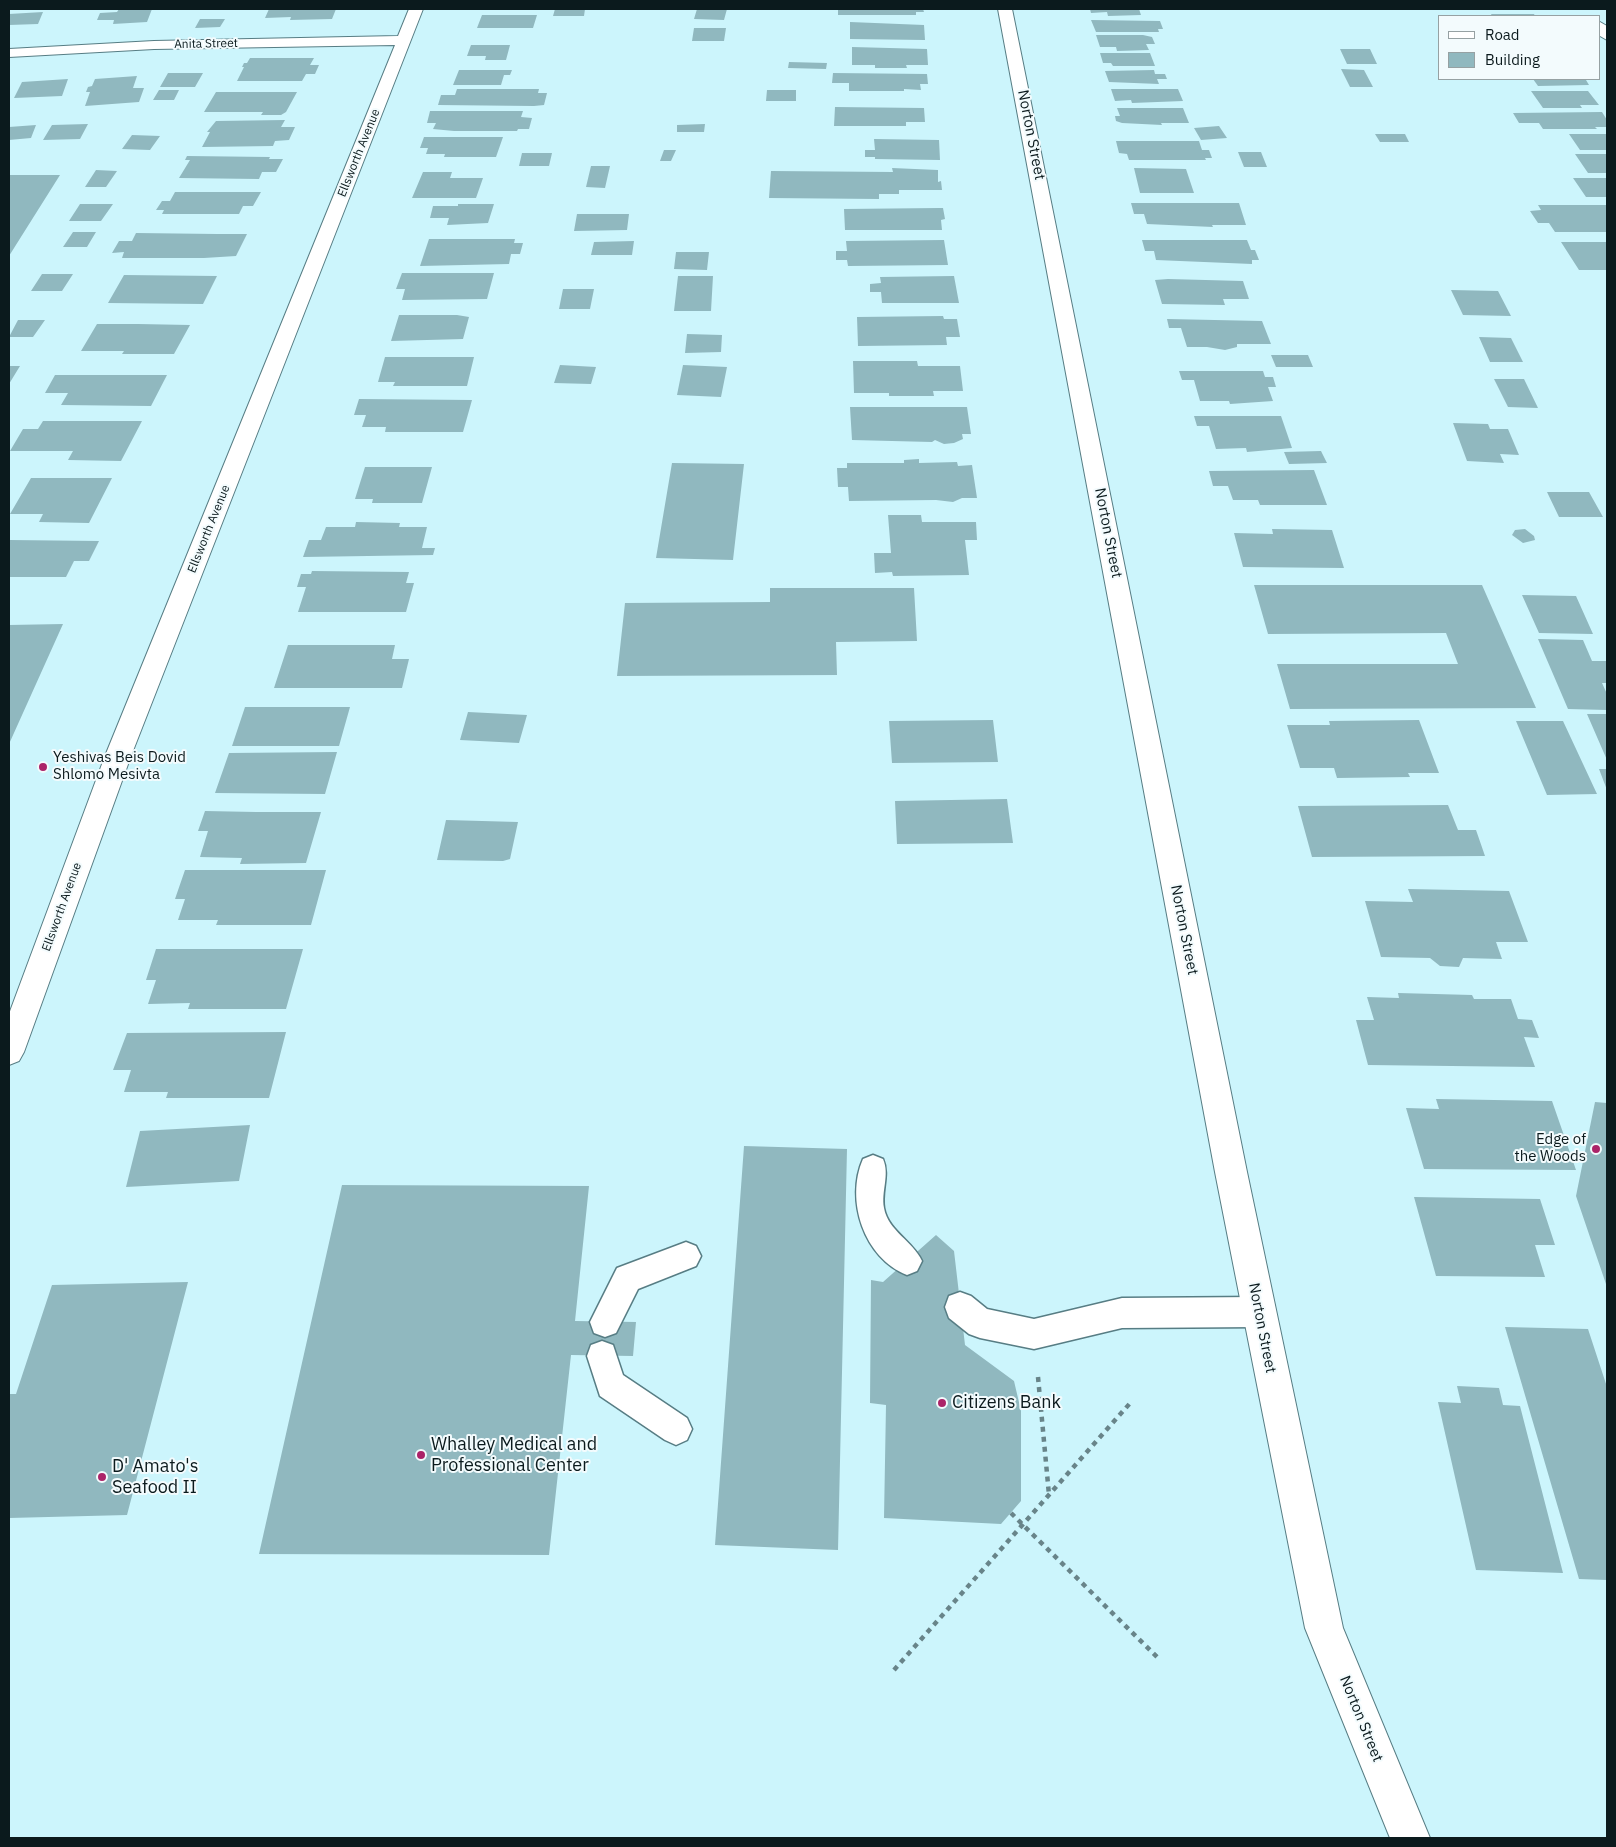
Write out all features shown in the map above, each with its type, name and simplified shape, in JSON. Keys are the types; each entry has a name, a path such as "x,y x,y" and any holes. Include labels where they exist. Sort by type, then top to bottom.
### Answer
{"street":[{"name":"Ellsworth Avenue","path":"9,1052 118,756 416,9"},
{"name":"Norton Street","path":"1005,9 1259,1312 1324,1628 1410,1838"},
{"name":"Anita Street","path":"9,53 154,45 404,40"}],"lane":[{"path":"872,1168 870,1208 881,1235 907,1260"},
{"path":"605,1322 628,1278 686,1256"},
{"path":"960,1307 980,1323 1034,1334 1122,1313 1259,1312"},
{"path":"602,1356 611,1386 676,1429"}],"path":[{"path":"1034,1334 1049,1496"},
{"path":"894,1670 1132,1401"},
{"path":"1011,1513 1157,1657"}],"building":[{"path":"119,9 152,9 147,22 113,24 114,20 97,20 100,13 117,12"},
{"path":"269,9 336,9 332,19 290,20 291,17 265,18"},
{"path":"555,9 585,9 584,16 553,16"},
{"path":"697,9 727,9 724,20 694,19"},
{"path":"838,9 923,9 924,12 916,12 916,15 838,15"},
{"path":"1090,9 1139,9 1141,15 1108,16 1107,12 1091,13"},
{"path":"43,12 38,24 9,25 9,14"},
{"path":"1491,14 1534,15 1492,15"},
{"path":"482,15 537,15 533,28 477,28"},
{"path":"200,19 225,19 220,27 195,28"},
{"path":"1091,20 1160,21 1163,29 1158,29 1159,32 1096,32"},
{"path":"850,22 924,25 925,40 850,39"},
{"path":"694,28 726,28 724,41 692,41"},
{"path":"1096,35 1143,35 1152,37 1155,44 1146,44 1149,50 1117,51 1116,47 1100,47"},
{"path":"471,45 510,45 506,60 485,60 486,56 467,56"},
{"path":"852,47 927,49 928,65 906,65 907,68 875,68 875,65 852,65"},
{"path":"1340,49 1370,49 1377,64 1347,64"},
{"path":"1100,53 1150,53 1155,66 1113,66 1111,63 1103,63"},
{"path":"250,58 314,58 310,65 319,65 315,74 306,74 302,81 237,81 244,63 247,63"},
{"path":"789,62 827,63 826,69 788,68"},
{"path":"1341,69 1364,70 1373,87 1350,87"},
{"path":"459,70 512,70 510,75 504,75 501,85 453,85"},
{"path":"1154,70 1155,74 1165,74 1167,79 1157,79 1159,84 1109,82 1105,71"},
{"path":"168,73 203,73 195,87 160,87"},
{"path":"833,73 927,74 928,84 920,84 921,90 849,91 849,83 832,83"},
{"path":"137,76 133,88 144,88 139,102 85,106 90,92 86,92 88,87 92,86 95,79"},
{"path":"68,79 62,96 14,98 22,82"},
{"path":"1534,80 1586,80 1589,85 1538,86"},
{"path":"457,89 539,89 538,93 547,93 544,105 438,105 441,95 455,95"},
{"path":"1111,89 1178,89 1183,101 1132,103 1131,100 1115,101"},
{"path":"159,90 179,90 174,100 153,100"},
{"path":"767,90 796,90 796,101 766,101"},
{"path":"1531,91 1588,91 1599,105 1580,105 1582,108 1543,108"},
{"path":"216,92 297,92 286,112 281,115 261,115 263,112 204,112"},
{"path":"835,107 924,108 925,122 906,122 906,126 834,126"},
{"path":"1117,108 1183,108 1189,123 1161,123 1162,125 1122,123 1116,121 1115,116 1120,116"},
{"path":"430,111 523,111 521,117 532,118 529,129 518,129 517,131 454,131 433,129 436,123 427,123"},
{"path":"1602,112 1607,120 1607,127 1595,127 1597,129 1543,129 1539,123 1519,123 1513,113"},
{"path":"285,120 281,127 295,127 289,140 275,141 273,146 202,147 210,132 207,132 216,121"},
{"path":"88,124 80,139 43,140 52,125"},
{"path":"705,124 704,132 677,132 677,125"},
{"path":"36,125 31,138 9,140 9,127"},
{"path":"1219,126 1227,138 1201,140 1194,128"},
{"path":"1375,134 1405,134 1409,142 1380,142"},
{"path":"1569,134 1607,134 1607,150 1580,150"},
{"path":"132,135 160,136 150,150 122,149"},
{"path":"424,137 503,137 496,157 444,157 445,154 426,154 428,148 420,148"},
{"path":"874,139 939,140 940,160 875,159 875,157 865,157 865,150 875,150"},
{"path":"1116,141 1199,141 1202,150 1209,150 1212,158 1205,158 1206,160 1129,160 1127,154 1119,153"},
{"path":"664,150 676,150 671,161 660,161"},
{"path":"1238,152 1261,152 1267,167 1244,167"},
{"path":"522,153 552,153 549,166 519,166"},
{"path":"1575,154 1607,154 1607,173 1588,173"},
{"path":"187,156 270,157 269,159 283,159 276,172 262,172 259,179 179,178 190,160 185,160"},
{"path":"591,166 610,166 605,188 586,187"},
{"path":"892,168 938,170 938,182 941,181 942,190 899,190 899,194 879,194 879,199 769,198 771,171 893,172"},
{"path":"1134,168 1186,169 1194,193 1140,193"},
{"path":"96,170 117,171 106,187 85,187"},
{"path":"423,172 452,172 450,178 483,178 476,198 412,198"},
{"path":"9,175 60,175 9,256"},
{"path":"1573,178 1607,178 1607,197 1586,197"},
{"path":"175,192 261,192 253,206 243,206 239,214 162,214 164,210 156,210 162,201 170,201"},
{"path":"1131,203 1239,203 1246,225 1212,225 1213,227 1147,224 1144,214 1134,214"},
{"path":"80,204 113,204 101,221 69,221"},
{"path":"458,204 494,204 488,223 447,225 449,218 430,218 433,206 458,206"},
{"path":"1538,205 1607,205 1607,232 1555,232 1549,223 1538,223 1530,211 1541,210"},
{"path":"943,208 945,219 941,220 942,230 845,230 844,209"},
{"path":"577,214 629,214 627,230 574,231"},
{"path":"73,232 96,232 87,247 63,247"},
{"path":"136,233 247,234 236,256 122,258 124,252 112,253 119,241 132,241"},
{"path":"429,239 515,239 514,243 523,243 520,254 511,254 509,264 420,266"},
{"path":"944,240 948,265 848,266 847,260 836,260 836,251 847,251 846,241"},
{"path":"1142,240 1247,240 1251,250 1255,250 1259,260 1252,260 1252,264 1156,260 1154,251 1145,251"},
{"path":"634,241 632,255 591,255 594,242"},
{"path":"1561,242 1607,242 1607,270 1579,270"},
{"path":"676,252 709,252 707,270 674,269"},
{"path":"402,273 494,273 487,299 402,300 405,289 396,289"},
{"path":"42,274 73,274 62,291 31,291"},
{"path":"124,275 217,276 203,304 108,303"},
{"path":"678,276 713,276 711,311 674,311"},
{"path":"954,276 959,303 882,303 881,292 870,292 870,284 881,283 880,277"},
{"path":"1155,280 1243,281 1249,299 1223,299 1225,305 1162,304"},
{"path":"563,289 594,289 590,309 559,309"},
{"path":"1451,290 1498,291 1511,316 1463,315"},
{"path":"399,315 457,315 469,317 463,339 391,341"},
{"path":"943,316 944,319 957,319 960,337 946,337 947,345 858,346 857,317"},
{"path":"1167,319 1262,321 1271,344 1237,344 1237,347 1225,350 1207,347 1187,347 1181,328 1169,328"},
{"path":"18,320 45,320 33,337 9,337"},
{"path":"97,324 190,325 174,354 122,354 124,351 81,351"},
{"path":"687,334 722,335 721,352 685,353"},
{"path":"1479,337 1511,338 1523,362 1490,362"},
{"path":"1271,355 1308,355 1313,367 1276,367"},
{"path":"385,357 474,357 467,386 393,386 395,382 378,382"},
{"path":"853,361 917,361 918,366 960,366 963,391 933,391 934,396 889,396 889,393 854,393"},
{"path":"560,365 596,367 591,384 554,383"},
{"path":"683,365 727,367 721,397 677,395"},
{"path":"9,366 20,366 9,384"},
{"path":"1179,371 1263,371 1265,377 1273,377 1276,387 1268,387 1273,401 1230,404 1229,401 1200,401 1194,380 1182,380"},
{"path":"55,375 167,375 151,406 61,405 68,393 45,393"},
{"path":"1494,379 1524,379 1538,408 1508,407"},
{"path":"359,399 472,400 463,432 385,432 386,427 362,427 366,415 354,415"},
{"path":"850,407 967,407 971,434 962,434 963,439 954,443 944,444 935,440 932,442 852,440"},
{"path":"1194,416 1281,416 1292,448 1247,452 1246,448 1216,449 1209,426 1197,426"},
{"path":"43,421 142,421 121,461 68,460 73,451 10,451 23,429 38,429"},
{"path":"1453,423 1488,424 1490,429 1508,429 1519,455 1500,454 1504,463 1467,461"},
{"path":"1321,451 1327,463 1289,464 1284,452"},
{"path":"919,459 919,463 957,462 958,466 972,465 977,498 962,498 953,502 936,500 849,501 848,487 838,487 837,468 847,468 847,463 904,463 904,460"},
{"path":"672,463 744,464 733,560 656,558"},
{"path":"365,467 432,467 422,503 372,503 373,499 355,499"},
{"path":"1314,470 1327,505 1260,505 1258,500 1233,500 1228,486 1213,486 1209,471"},
{"path":"31,478 112,478 89,523 39,522 43,514 10,514"},
{"path":"1547,492 1589,492 1603,517 1559,517"},
{"path":"888,515 921,515 922,522 976,522 977,540 965,540 969,575 893,576 892,572 875,573 874,553 891,553"},
{"path":"356,522 400,523 399,527 427,527 422,548 435,548 433,555 303,557 309,540 321,540 326,527 355,527"},
{"path":"1272,529 1332,530 1344,568 1243,567 1234,533 1273,534"},
{"path":"1525,529 1534,536 1535,540 1523,543 1512,535 1515,530"},
{"path":"9,540 99,541 89,561 74,561 66,577 9,577"},
{"path":"312,571 409,572 406,583 414,583 406,612 298,612 306,587 297,587 301,574 311,574"},
{"path":"1254,585 1482,585 1536,708 1290,709 1277,664 1458,664 1446,633 1268,634"},
{"path":"770,588 914,588 917,641 836,642 837,675 617,676 625,603 770,602"},
{"path":"1522,595 1576,596 1593,634 1539,633"},
{"path":"63,624 9,744 9,625"},
{"path":"1538,639 1583,640 1592,661 1607,661 1607,683 1602,683 1607,694 1607,710 1568,709"},
{"path":"288,645 395,645 392,659 409,659 402,688 274,688"},
{"path":"245,707 350,707 339,746 232,746"},
{"path":"468,712 527,715 519,743 460,740"},
{"path":"1587,714 1607,714 1607,760"},
{"path":"993,720 998,762 892,763 889,721"},
{"path":"1419,720 1439,773 1408,773 1410,777 1337,778 1334,768 1300,768 1287,725 1330,725 1329,721"},
{"path":"1516,721 1563,721 1597,794 1547,795"},
{"path":"337,752 325,794 215,793 229,753"},
{"path":"1599,769 1607,769 1607,790"},
{"path":"1007,799 1013,843 897,844 895,801"},
{"path":"1448,805 1458,830 1476,830 1485,856 1312,857 1298,806"},
{"path":"205,811 321,812 306,863 240,864 242,858 200,857 208,831 198,831"},
{"path":"446,820 518,822 510,859 503,861 437,860"},
{"path":"185,870 326,870 311,925 216,925 218,920 178,920 185,899 175,899"},
{"path":"1408,889 1509,891 1528,942 1496,942 1502,959 1463,958 1459,967 1440,966 1430,958 1381,957 1365,901 1413,902"},
{"path":"156,949 303,949 286,1009 188,1009 190,1003 148,1004 156,980 146,980"},
{"path":"1398,993 1472,995 1474,999 1511,999 1518,1019 1532,1020 1539,1038 1524,1037 1535,1067 1368,1065 1356,1020 1374,1020 1367,997 1399,998"},
{"path":"286,1032 269,1098 166,1098 168,1092 124,1092 131,1070 113,1070 127,1033"},
{"path":"1436,1099 1552,1101 1576,1170 1424,1169 1406,1108 1439,1109"},
{"name":"Edge of the Woods","path":"1595,1102 1607,1103 1607,1287 1576,1196"},
{"path":"250,1125 239,1181 126,1187 140,1131"},
{"path":"744,1146 847,1149 838,1550 715,1545"},
{"name":"Whalley Medical and Professional Center","path":"342,1185 589,1186 575,1321 636,1322 633,1356 571,1355 549,1555 259,1554"},
{"path":"1414,1197 1540,1199 1555,1245 1535,1245 1545,1277 1436,1276"},
{"path":"936,1235 954,1251 965,1345 1014,1381 1021,1411 1021,1501 1001,1524 884,1518 886,1405 870,1403 871,1280 883,1282"},
{"path":"188,1282 127,1515 9,1518 9,1394 16,1394 52,1285"},
{"path":"1505,1327 1588,1329 1607,1387 1607,1580 1579,1579"},
{"path":"1457,1386 1499,1388 1503,1405 1520,1406 1563,1573 1476,1570 1438,1402 1461,1403"}],"place":[{"name":"Yeshivas Beis Dovid Shlomo Mesivta","path":"43,767"},
{"name":"Edge of the Woods","path":"1596,1149"},
{"name":"Citizens Bank","path":"942,1403"},
{"name":"Whalley Medical and Professional Center","path":"421,1455"},
{"name":"D' Amato's Seafood II","path":"102,1477"}]}
